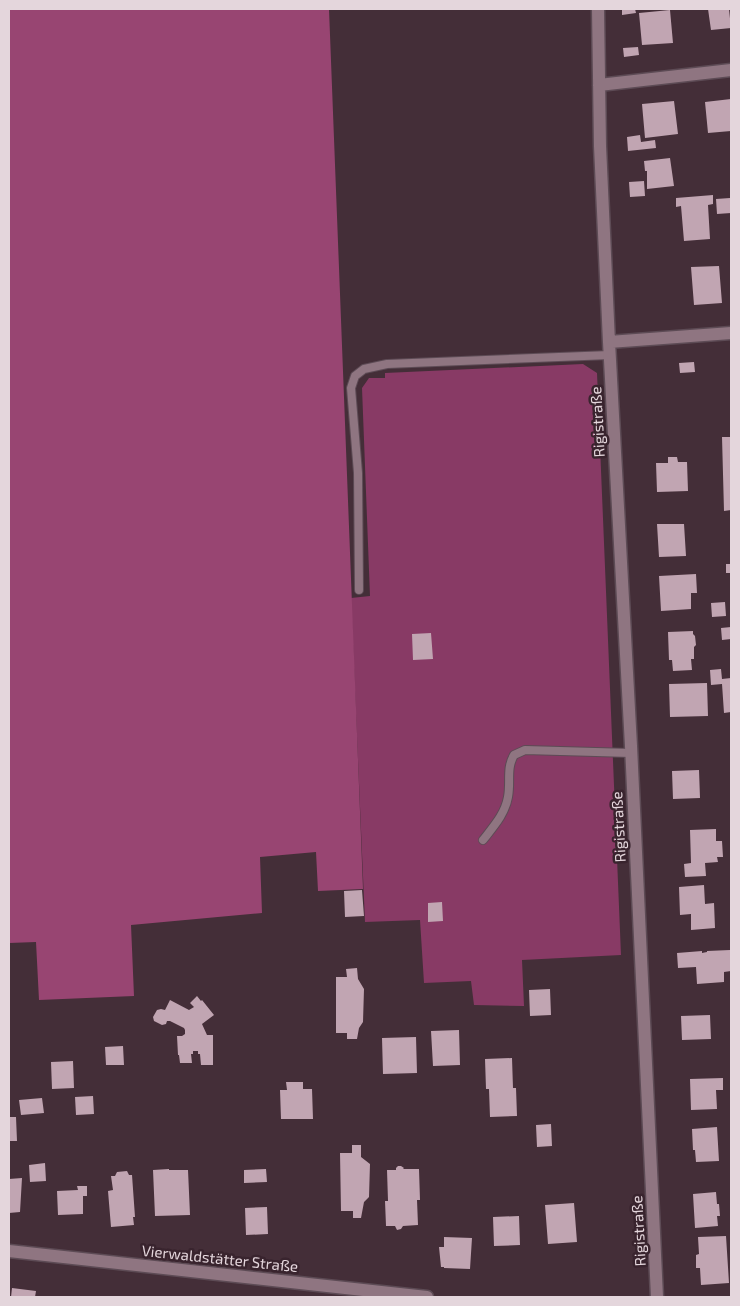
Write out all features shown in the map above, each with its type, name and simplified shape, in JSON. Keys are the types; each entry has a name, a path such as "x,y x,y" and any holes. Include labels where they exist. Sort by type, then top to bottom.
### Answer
{"street":[{"name":"Rigistraße","path":"598,9 600,146 657,1297"},
{"path":"599,85 731,70"},
{"path":"609,342 731,333"},
{"name":"Vierwaldstätter Straße","path":"9,1252 427,1297"}],"lane":[{"path":"359,590 358,473 351,388 355,376 364,369 387,364 610,355"},
{"path":"483,840 504,812 508,796 510,763 514,755 525,750 631,753"}],"shaded area":[{"path":"9,9 329,9 363,889 318,891 316,852 260,857 262,913 131,925 134,996 39,1000 36,942 9,943"},
{"path":"583,364 597,373 621,955 522,960 524,1006 474,1005 471,981 424,983 420,920 365,922 351,598 370,596 362,388 369,378 385,378 385,373"}],"building":[{"path":"622,9 635,9 636,13 622,15"},
{"path":"708,9 729,9 731,28 711,30"},
{"path":"670,10 673,43 642,45 639,13"},
{"path":"638,47 639,55 624,57 623,48"},
{"path":"731,99 731,131 708,133 705,102"},
{"path":"674,101 678,134 645,138 642,104"},
{"path":"640,135 641,142 655,140 656,148 628,151 627,137"},
{"path":"670,158 674,186 647,189 647,171 645,171 644,161"},
{"path":"644,181 645,196 630,197 629,182"},
{"path":"713,195 713,204 708,205 710,239 684,241 681,206 676,207 676,198"},
{"path":"730,198 731,213 717,214 716,199"},
{"path":"719,266 722,303 694,305 691,267"},
{"path":"694,362 695,372 680,373 679,363"},
{"path":"722,437 731,437 731,510 724,511"},
{"path":"668,457 677,457 678,462 687,462 688,491 657,492 656,463 668,463"},
{"path":"657,524 684,524 686,556 659,557"},
{"path":"726,564 731,564 731,573 726,573"},
{"path":"696,574 697,593 691,593 691,609 661,611 659,576"},
{"path":"725,602 726,616 712,617 711,603"},
{"path":"731,627 731,639 722,640 721,628"},
{"path":"693,631 696,645 694,647 694,659 691,659 692,670 673,671 672,660 669,660 668,632"},
{"path":"431,633 433,659 413,660 412,634"},
{"path":"721,669 722,679 731,678 731,712 724,713 722,684 711,685 710,670"},
{"path":"707,683 708,716 670,717 669,684"},
{"path":"699,770 700,798 673,799 672,771"},
{"path":"716,829 716,841 722,841 723,857 717,857 718,862 705,863 706,876 685,877 684,864 691,863 690,830"},
{"path":"704,885 705,904 714,903 715,928 691,930 691,914 680,915 679,887"},
{"path":"362,890 364,916 345,917 344,891"},
{"path":"442,902 443,921 428,922 428,903"},
{"path":"730,950 731,971 724,972 724,982 697,984 696,967 678,968 677,953"},
{"path":"357,968 358,979 364,989 363,1022 359,1028 357,1039 347,1039 347,1033 336,1033 336,977 347,977 346,969"},
{"path":"550,989 551,1015 530,1016 529,990"},
{"path":"197,996 214,1015 202,1024 207,1035 213,1035 213,1065 201,1065 198,1051 193,1051 193,1054 191,1054 192,1063 180,1063 177,1036 185,1034 184,1028 170,1021 162,1025 154,1021 153,1017 157,1010 165,1010 170,1000 189,1010 194,1007 190,1003"},
{"path":"710,1015 711,1039 682,1040 681,1016"},
{"path":"459,1030 460,1065 433,1066 431,1031"},
{"path":"416,1037 417,1073 383,1074 382,1038"},
{"path":"123,1046 124,1065 106,1065 105,1047"},
{"path":"512,1058 513,1088 516,1088 517,1116 490,1117 489,1089 486,1089 485,1059"},
{"path":"73,1061 74,1088 52,1089 51,1062"},
{"path":"723,1078 723,1090 716,1090 717,1109 691,1110 690,1079"},
{"path":"286,1082 303,1082 303,1089 312,1089 313,1119 281,1119 280,1090 287,1090"},
{"path":"93,1096 94,1114 76,1115 75,1097"},
{"path":"42,1098 44,1113 21,1115 19,1100"},
{"path":"9,1117 16,1117 17,1141 9,1141"},
{"path":"551,1124 552,1146 537,1147 536,1125"},
{"path":"717,1127 719,1161 696,1162 695,1150 693,1150 692,1129"},
{"path":"352,1145 361,1145 361,1157 370,1164 369,1197 364,1202 361,1218 353,1218 353,1211 341,1211 340,1153 352,1153"},
{"path":"45,1163 46,1181 30,1182 29,1165"},
{"path":"398,1166 401,1166 403,1169 419,1169 420,1200 417,1200 418,1225 403,1226 397,1230 395,1226 386,1226 385,1201 388,1201 387,1170 396,1170"},
{"path":"266,1169 267,1182 244,1183 244,1170"},
{"path":"153,1170 188,1170 190,1215 155,1216"},
{"path":"127,1171 129,1175 132,1175 134,1225 111,1227 108,1191 113,1190 111,1176 115,1176 117,1172"},
{"path":"22,1178 20,1212 9,1213 9,1179"},
{"path":"77,1186 87,1186 87,1196 83,1196 83,1214 58,1215 57,1191 78,1190"},
{"path":"716,1192 720,1216 717,1216 718,1226 695,1228 693,1194"},
{"path":"574,1203 577,1242 548,1244 545,1205"},
{"path":"267,1207 268,1234 246,1235 245,1208"},
{"path":"519,1216 520,1245 494,1246 493,1217"},
{"path":"726,1236 729,1283 701,1285 700,1268 696,1268 696,1255 699,1254 698,1237"},
{"path":"444,1237 472,1238 470,1269 441,1267 439,1247 444,1247"},
{"path":"12,1288 36,1291 35,1297 11,1297"}]}
